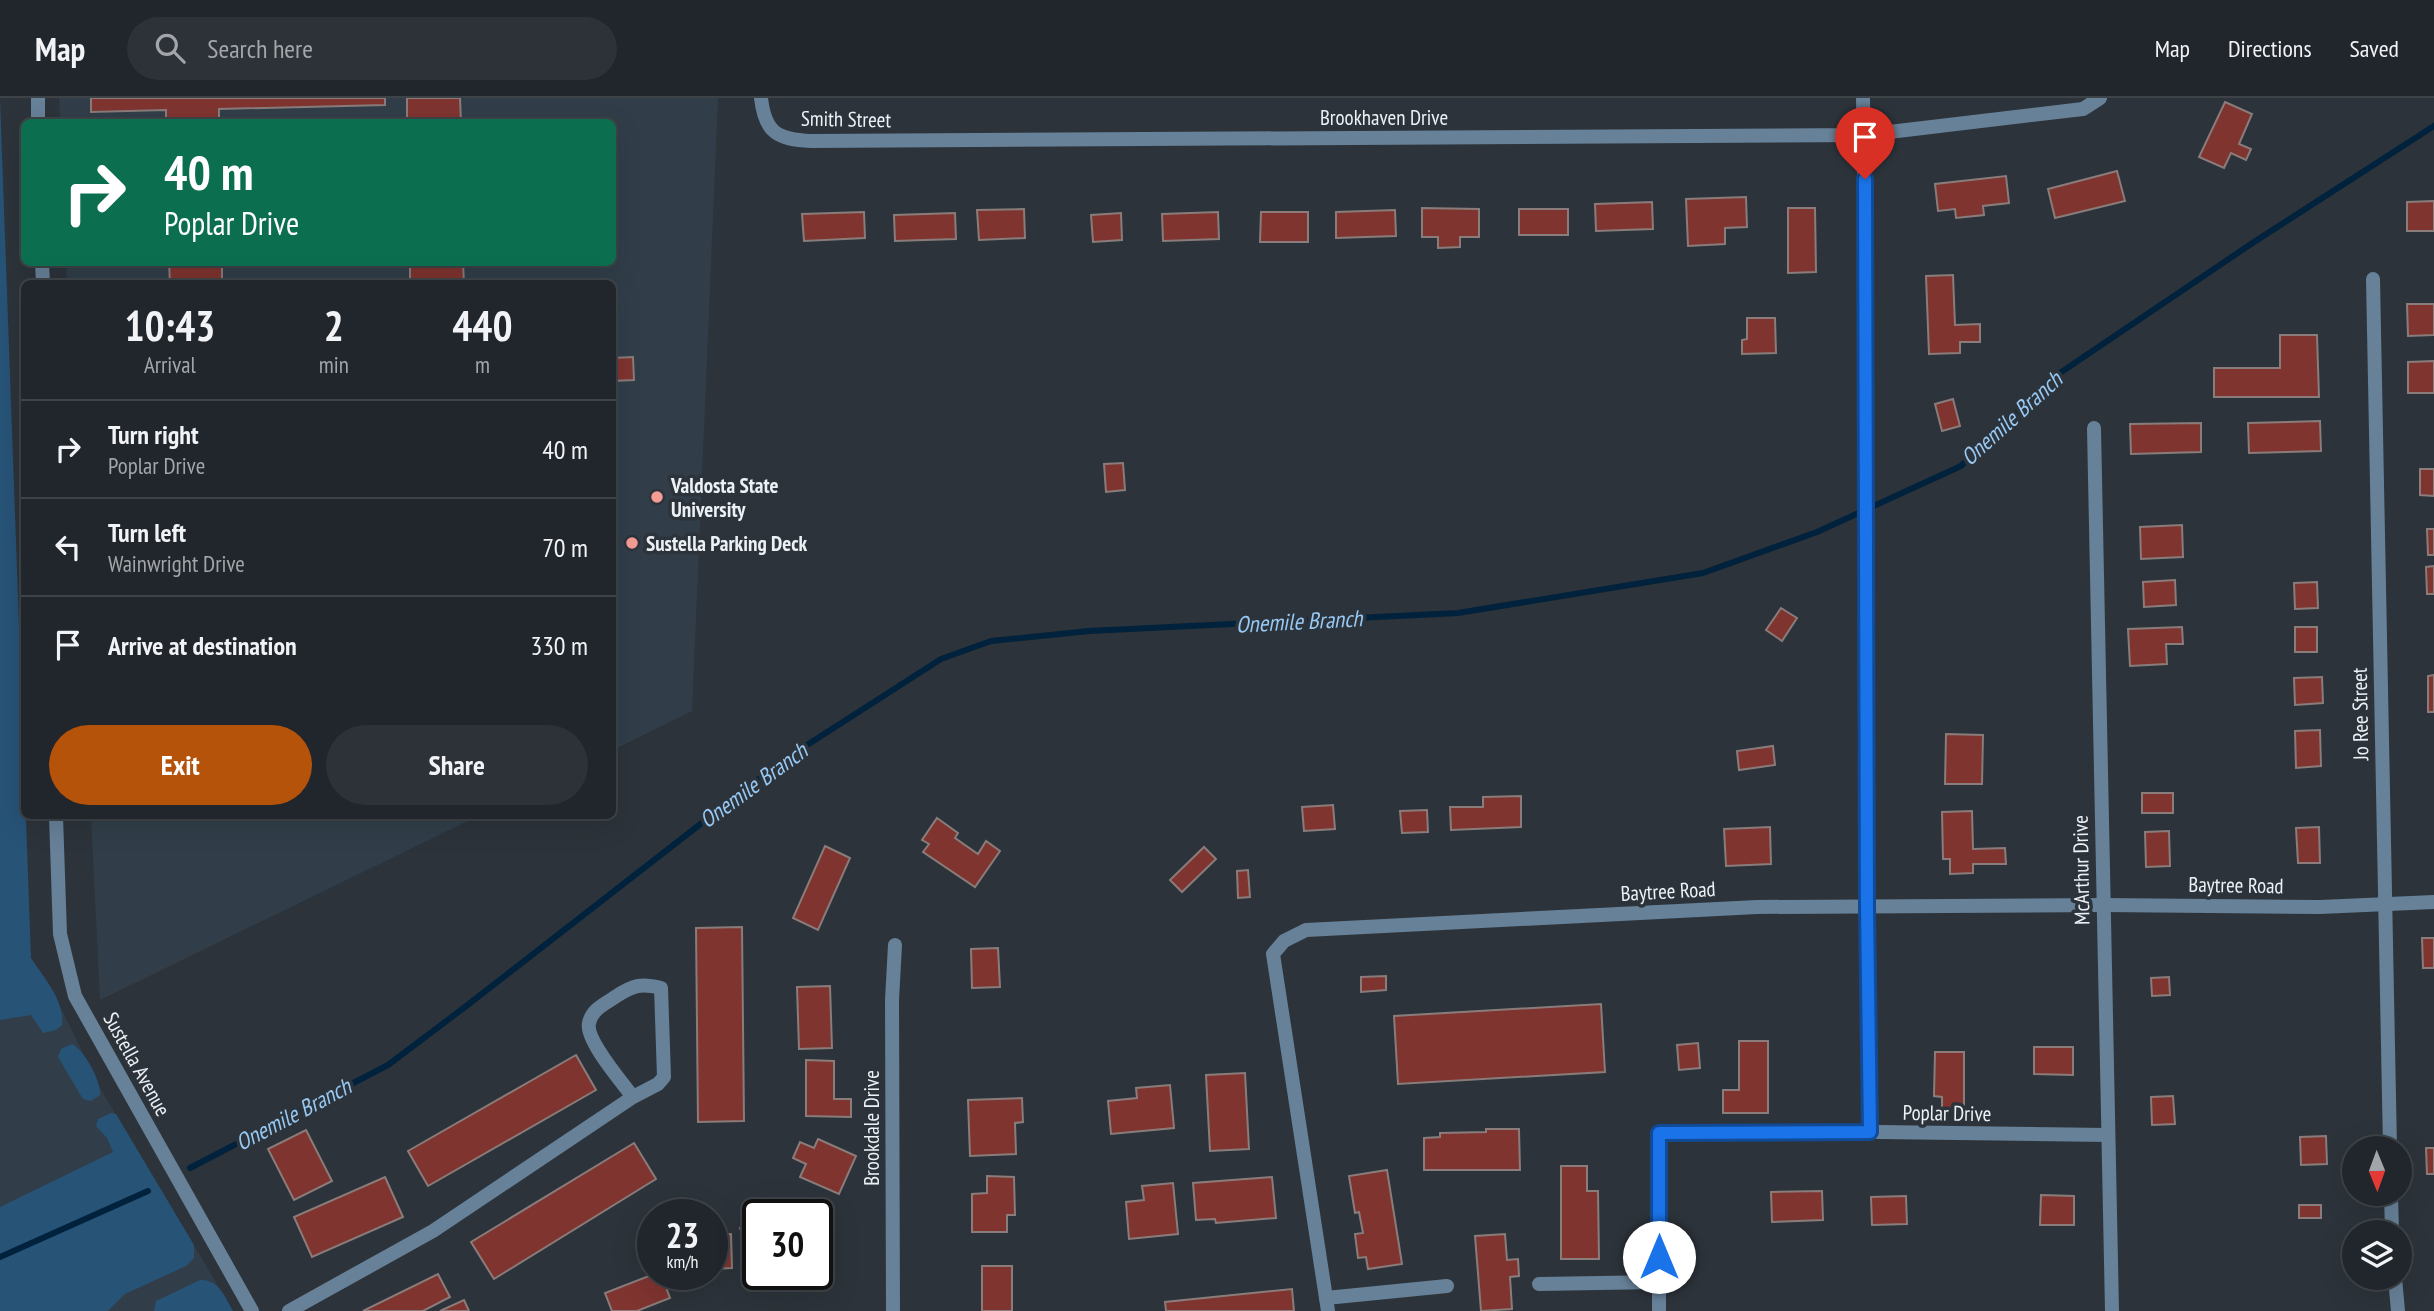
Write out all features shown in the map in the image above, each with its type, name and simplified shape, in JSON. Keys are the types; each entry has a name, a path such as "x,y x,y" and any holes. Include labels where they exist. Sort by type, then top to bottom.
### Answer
{"street":[{"path":"38,98 38,119"},
{"name":"Smith Street","path":"761,98 763,119 778,135 811,141 915,141"},
{"path":"1863,98 1867,260 1867,906 1870,1132"},
{"name":"Brookhaven Drive","path":"915,141 1864,135 2082,109 2100,98"},
{"name":"Jo Ree Street","path":"2373,279 2390,1136"},
{"name":"McArthur Drive","path":"2094,428 2112,1311"},
{"name":"Sustella Avenue","path":"55,819 60,934 75,996 253,1311"},
{"name":"Baytree Road","path":"1327,1305 1273,954 1284,941 1306,930 1744,908 2103,905 2320,907 2434,902"},
{"name":"Brookdale Drive","path":"893,1311 892,1000 895,945"},
{"path":"289,1311 433,1231 633,1097 658,1084 664,1077 662,988 646,984 629,988 595,1010 588,1024 590,1037 633,1097"},
{"name":"Poplar Drive","path":"1659,1282 1659,1133 2108,1135"},
{"path":"1539,1284 1659,1282 1659,1311"},
{"path":"1327,1305 1447,1286"},
{"path":"2396,1290 2398,1311"}],"shaded area":[{"path":"0,98 21,681 21,819 26,819 31,958 57,999 62,1025 56,1030 43,1033 31,1015 0,1020"},
{"name":"Valdosta State University","path":"59,98 718,98 692,711 616,749 616,280 67,280 66,266 616,266 616,119 60,119"},
{"path":"91,819 472,819 100,1000"},
{"path":"54,994 100,1088 233,1311 0,1311 0,1003"},
{"path":"72,1044 86,1059 98,1082 100,1095 91,1101 83,1099 58,1057 61,1049"},
{"path":"111,1113 116,1114 194,1245 194,1258 186,1266 125,1294 108,1311 0,1311 0,1207 113,1152 107,1138 96,1126 98,1119"},
{"path":"200,1280 207,1280 217,1286 233,1311 154,1311 156,1301"}],"building":[{"path":"91,98 385,98 385,105 219,109 219,119 166,119 166,110 91,112"},
{"path":"407,98 460,98 461,119 407,119"},
{"path":"2225,102 2252,114 2239,144 2251,149 2246,160 2231,153 2224,168 2199,157"},
{"path":"2117,171 2125,201 2055,218 2048,189"},
{"path":"2006,176 2009,203 1983,206 1984,215 1956,218 1955,209 1938,211 1935,184"},
{"path":"1746,197 1747,227 1725,228 1725,244 1688,246 1686,199"},
{"path":"2434,201 2434,231 2407,231 2407,202"},
{"path":"1652,202 1653,229 1596,231 1595,204"},
{"path":"1422,208 1479,209 1479,237 1460,237 1460,247 1438,248 1438,237 1422,237"},
{"path":"1788,208 1815,208 1816,272 1788,273"},
{"path":"1024,209 1025,238 979,240 977,210"},
{"path":"1519,209 1568,209 1568,235 1519,235"},
{"path":"1395,210 1396,236 1336,238 1336,212"},
{"path":"864,212 865,238 804,241 802,214"},
{"path":"1218,212 1219,239 1163,241 1162,214"},
{"path":"1261,212 1308,212 1308,242 1260,242"},
{"path":"955,213 956,239 895,241 894,215"},
{"path":"1121,213 1122,240 1093,242 1091,215"},
{"path":"169,266 222,266 222,280 170,280"},
{"path":"410,266 463,266 464,280 410,280"},
{"path":"1953,275 1955,325 1980,324 1980,342 1960,342 1960,353 1929,354 1926,276"},
{"path":"2407,304 2434,304 2434,335 2408,336"},
{"path":"1747,318 1775,318 1776,353 1742,354 1742,340 1747,339"},
{"path":"2280,335 2317,335 2319,397 2214,397 2214,368 2280,368"},
{"path":"633,357 634,380 616,381 616,358"},
{"path":"2434,361 2434,393 2408,393 2408,362"},
{"path":"1953,399 1960,426 1942,431 1935,404"},
{"path":"2320,421 2321,451 2249,453 2248,423"},
{"path":"2201,423 2201,452 2131,454 2130,424"},
{"path":"1123,463 1125,490 1106,492 1104,464"},
{"path":"2420,469 2434,469 2434,496 2420,495"},
{"path":"2182,525 2183,557 2141,559 2140,527"},
{"path":"2427,529 2434,529 2434,555 2428,555"},
{"path":"2434,566 2434,594 2427,594 2426,567"},
{"path":"2175,580 2176,605 2144,607 2143,582"},
{"path":"2317,582 2318,608 2295,609 2294,583"},
{"path":"1781,608 1797,618 1782,641 1766,630"},
{"path":"2182,627 2183,644 2166,644 2167,664 2130,666 2128,629"},
{"path":"2295,627 2317,627 2317,652 2295,652"},
{"path":"2434,675 2434,712 2428,712 2428,676"},
{"path":"2322,677 2323,703 2295,705 2294,678"},
{"path":"2320,730 2321,766 2296,768 2295,731"},
{"path":"1946,734 1983,735 1982,784 1945,784"},
{"path":"1773,746 1775,765 1739,770 1737,751"},
{"path":"2142,793 2173,793 2173,813 2142,813"},
{"path":"1521,796 1521,827 1451,830 1450,807 1483,807 1483,797"},
{"path":"1333,805 1335,829 1304,831 1302,807"},
{"path":"1427,810 1428,832 1402,833 1400,811"},
{"path":"1972,811 1973,849 2005,848 2006,864 1973,864 1973,873 1950,874 1950,859 1943,859 1942,812"},
{"path":"937,818 958,833 955,838 978,854 986,841 1000,851 975,887 923,852 929,844 922,840"},
{"path":"1770,827 1771,864 1726,866 1724,829"},
{"path":"2319,827 2320,863 2298,863 2296,828"},
{"path":"2169,831 2170,866 2146,867 2145,832"},
{"path":"825,846 850,858 818,930 793,918"},
{"path":"1204,847 1216,859 1182,892 1170,880"},
{"path":"1248,870 1250,897 1238,898 1237,871"},
{"path":"742,927 744,1121 698,1122 696,928"},
{"path":"2422,938 2434,938 2434,968 2423,968"},
{"path":"998,948 1000,987 972,988 971,949"},
{"path":"1386,976 1386,990 1361,992 1361,977"},
{"path":"2169,977 2170,995 2152,996 2151,978"},
{"path":"830,986 832,1048 799,1049 797,987"},
{"path":"1601,1004 1605,1072 1398,1084 1394,1016"},
{"path":"1739,1041 1768,1041 1768,1113 1723,1113 1723,1090 1739,1090"},
{"path":"1698,1043 1700,1068 1679,1070 1677,1045"},
{"path":"2034,1047 2073,1047 2073,1075 2034,1074"},
{"path":"1935,1052 1964,1052 1964,1112 1942,1111 1942,1097 1934,1096"},
{"path":"576,1055 596,1090 428,1186 408,1151"},
{"path":"806,1060 834,1061 834,1099 851,1099 851,1117 806,1116"},
{"path":"1245,1073 1249,1149 1210,1151 1206,1075"},
{"path":"1170,1085 1174,1128 1111,1134 1108,1101 1137,1098 1136,1088"},
{"path":"2173,1096 2175,1124 2152,1125 2151,1097"},
{"path":"1022,1098 1023,1122 1015,1123 1016,1154 970,1156 968,1100"},
{"path":"1486,1129 1519,1129 1520,1170 1424,1170 1424,1138 1440,1137 1440,1133 1486,1132"},
{"path":"306,1130 332,1181 294,1200 268,1149"},
{"path":"2326,1136 2327,1164 2301,1165 2300,1137"},
{"path":"818,1139 856,1156 839,1194 800,1177 806,1164 793,1158 800,1142 814,1148"},
{"path":"634,1143 656,1179 494,1279 471,1242"},
{"path":"2426,1148 2434,1148 2434,1174 2427,1174"},
{"path":"1561,1166 1587,1166 1587,1191 1598,1191 1599,1259 1561,1259"},
{"path":"1387,1170 1402,1264 1368,1269 1366,1257 1358,1258 1355,1234 1363,1233 1359,1212 1355,1213 1349,1176"},
{"path":"987,1176 1014,1177 1015,1215 1007,1215 1007,1232 972,1232 972,1194 987,1193"},
{"path":"385,1177 403,1217 312,1257 294,1217"},
{"path":"1272,1177 1276,1218 1216,1223 1215,1219 1196,1220 1193,1183"},
{"path":"1173,1183 1178,1234 1129,1239 1126,1202 1144,1200 1142,1186"},
{"path":"1822,1191 1823,1220 1772,1222 1771,1192"},
{"path":"2041,1195 2074,1196 2074,1225 2040,1225"},
{"path":"1906,1196 1907,1224 1872,1225 1871,1197"},
{"path":"2299,1205 2321,1205 2321,1218 2299,1218"},
{"path":"728,1234 731,1234 732,1268 728,1268"},
{"path":"1505,1234 1507,1260 1518,1259 1519,1276 1510,1277 1512,1309 1481,1311 1475,1236"},
{"path":"982,1266 1012,1266 1012,1311 982,1311"},
{"path":"438,1274 450,1297 423,1311 363,1311"},
{"path":"637,1281 637,1290 667,1290 670,1298 637,1311 612,1311 605,1293"},
{"path":"1292,1289 1294,1311 1166,1311 1165,1302"},
{"path":"464,1300 469,1311 440,1311"}],"waterway":[{"name":"Onemile Branch","path":"190,1168 388,1065 779,763 941,659 991,641 1089,631 1458,613 1703,573 1817,532 1961,466 2054,377 2254,242 2434,126"},
{"name":"Onemile Branch","path":"0,1257 148,1191"}],"place":[{"name":"Valdosta State University","path":"657,497"},
{"name":"Sustella Parking Deck","path":"632,543"}],"route":[{"path":"1659,1257 1659,1133 1870,1132 1865,179"}]}
